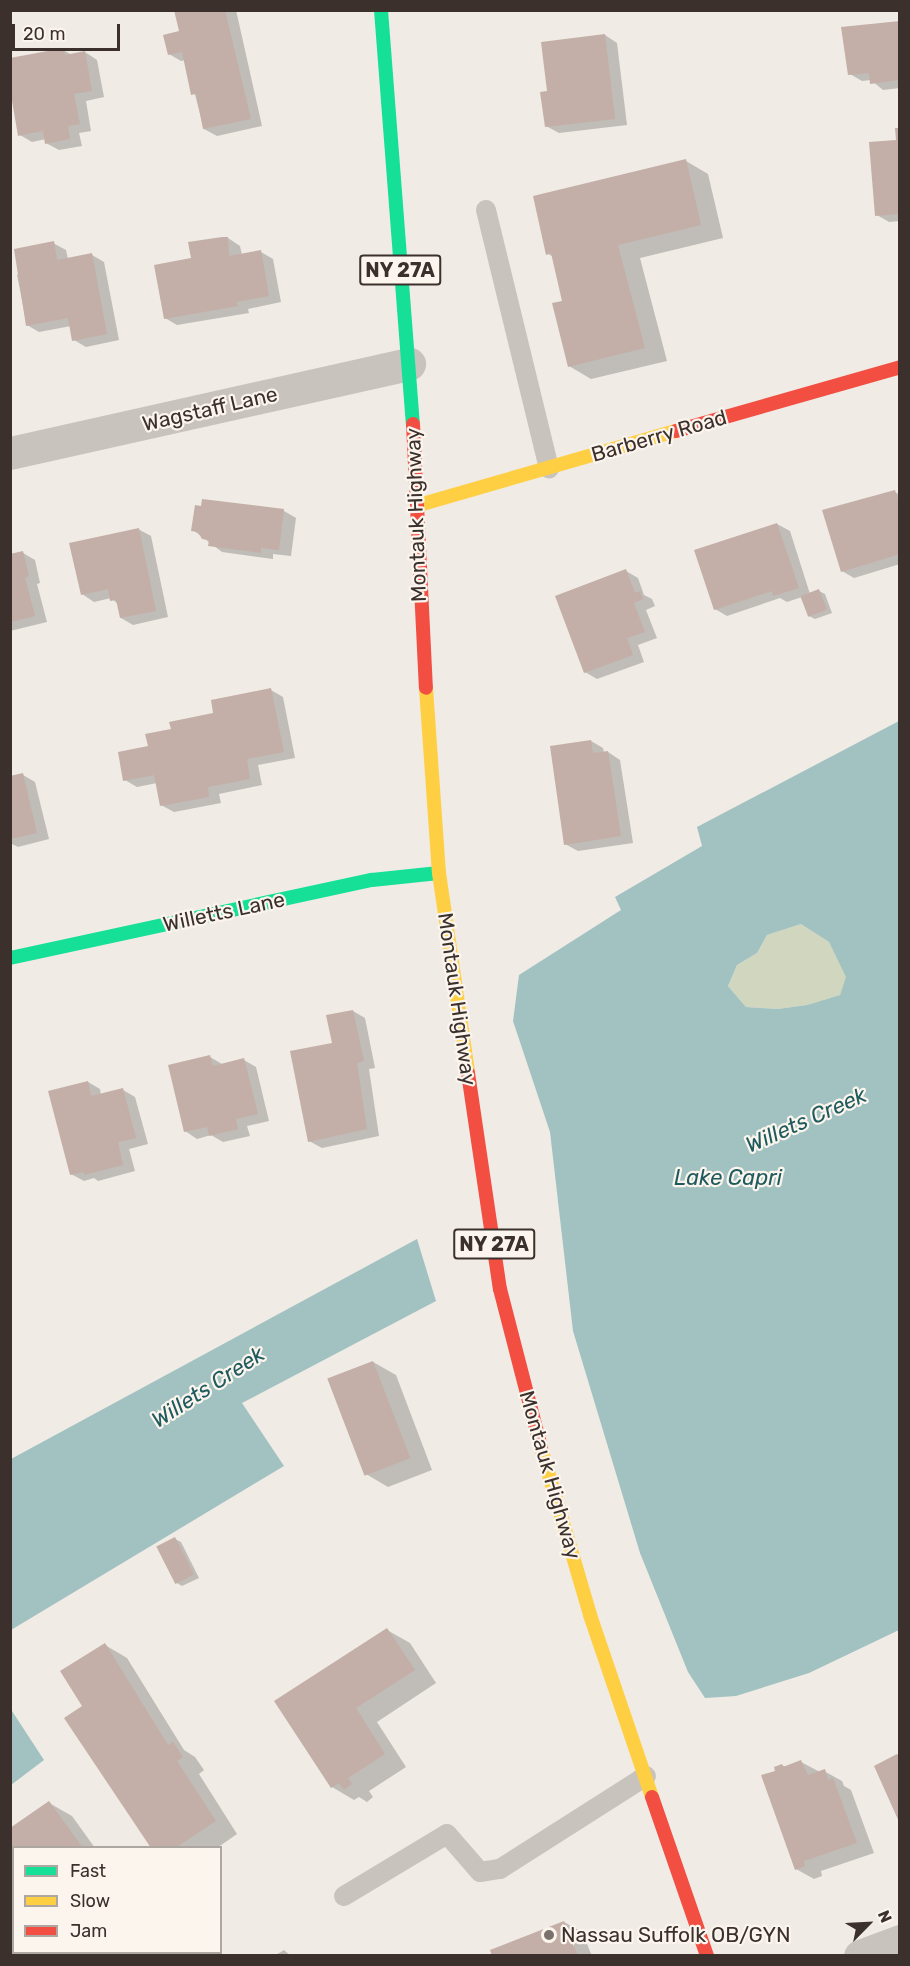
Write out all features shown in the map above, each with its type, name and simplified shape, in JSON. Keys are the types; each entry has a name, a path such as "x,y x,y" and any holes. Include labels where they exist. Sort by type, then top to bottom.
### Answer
{"main road":[{"name":"Montauk Highway","path":"381,10 419,505 421,612 439,873 500,1288 528,1401 590,1615 707,1956"},
{"name":"Barberry Road","path":"419,505 900,367"},
{"name":"Willetts Lane","path":"10,958 372,880 439,873"}],"street":[{"name":"Wagstaff Lane","path":"10,453 408,364"},
{"path":"860,1956 900,1941"}],"lane":[{"path":"486,210 549,468"},
{"path":"344,1896 447,1834 480,1872 500,1869 646,1776"}],"green space":[{"path":"801,924 829,942 847,977 840,995 807,1005 778,1009 746,1007 728,986 737,965 757,953 767,935"}],"water":[{"name":"Lake Capri","path":"899,721 899,1630 809,1673 736,1696 705,1698 688,1672 640,1553 573,1331 550,1132 513,1021 519,975 621,910 615,897 702,846 697,827","holes":["801,924 829,942 846,977 840,995 807,1005 778,1009 746,1007 728,986 737,965 757,953 767,935"]},
{"name":"Willets Creek","path":"417,1239 436,1301 242,1403 284,1466 11,1630 11,1459"},
{"path":"10,1708 44,1760 11,1785 10,1785"}],"building":[{"path":"174,10 225,10 251,119 203,129 196,94 191,95 182,52 168,55 163,35 179,31"},
{"path":"900,21 900,80 870,84 869,73 848,75 841,27"},
{"path":"605,34 615,119 545,127 540,92 547,91 541,42"},
{"path":"64,48 65,55 85,51 92,91 74,94 80,124 68,126 70,139 45,144 43,131 18,136 10,89 10,58"},
{"path":"895,128 900,128 900,214 875,216 869,142 896,140"},
{"path":"686,159 701,225 618,245 645,348 568,367 552,303 562,301 551,253 546,255 533,196"},
{"path":"228,237 229,256 261,250 269,296 236,302 238,306 164,319 154,265 191,258 188,242"},
{"path":"54,241 57,260 92,253 107,334 72,341 68,318 26,326 14,249"},
{"path":"895,490 900,506 900,554 841,572 822,510"},
{"path":"202,499 284,509 279,550 261,548 261,553 208,546 209,540 202,539 198,532 191,531 195,505 201,506"},
{"path":"777,523 799,588 773,596 772,591 714,610 694,550"},
{"path":"139,528 156,611 120,618 116,600 110,601 108,589 81,595 69,543"},
{"path":"23,551 29,576 25,578 35,616 10,622 10,554"},
{"path":"626,569 635,593 640,591 643,599 634,603 645,632 627,638 633,655 584,673 555,596"},
{"path":"819,589 827,610 808,617 800,596"},
{"path":"271,688 284,752 247,759 250,779 208,787 209,797 160,806 154,775 123,781 118,752 148,746 145,734 171,729 169,722 213,713 211,700"},
{"path":"591,740 593,753 608,751 621,836 564,845 550,746"},
{"path":"23,773 37,833 10,839 10,776"},
{"path":"353,1010 364,1061 357,1063 367,1129 308,1142 290,1051 332,1043 326,1015"},
{"path":"210,1055 213,1066 244,1058 258,1114 236,1119 238,1129 209,1136 207,1127 184,1132 168,1065"},
{"path":"88,1081 91,1096 123,1088 136,1138 118,1142 123,1165 84,1175 84,1172 70,1175 48,1091"},
{"path":"373,1361 410,1458 365,1476 327,1379"},
{"path":"175,1537 194,1574 175,1584 156,1547"},
{"path":"387,1628 415,1670 356,1708 385,1754 348,1778 352,1784 344,1790 339,1783 331,1788 274,1701"},
{"path":"105,1643 168,1745 173,1742 183,1757 177,1761 216,1821 178,1846 150,1846 64,1718 82,1706 60,1671"},
{"path":"897,1754 900,1756 900,1824 874,1766"},
{"path":"801,1760 808,1775 825,1769 828,1780 833,1778 857,1843 804,1861 805,1866 795,1870 761,1775 775,1771 774,1767 782,1764 783,1767"},
{"path":"49,1801 82,1846 12,1846 12,1914 10,1914 10,1828"},
{"name":"Nassau Suffolk OB/GYN","path":"564,1921 578,1956 492,1956 490,1950"},
{"path":"12,1946 12,1954 80,1954 81,1956 10,1956"}],"traffic: fast":[{"path":"381,10 413,424"},
{"path":"10,958 372,880 439,873"}],"traffic: slow":[{"path":"419,505 676,431"},
{"path":"426,688 439,873 468,1073"},
{"path":"541,1448 590,1615 652,1797"}],"traffic: jam":[{"path":"676,431 900,367"},
{"path":"413,424 426,688"},
{"path":"468,1073 500,1289 541,1448"},
{"path":"652,1797 707,1956"}],"place":[{"name":"Nassau Suffolk OB/GYN","path":"549,1935"}]}
